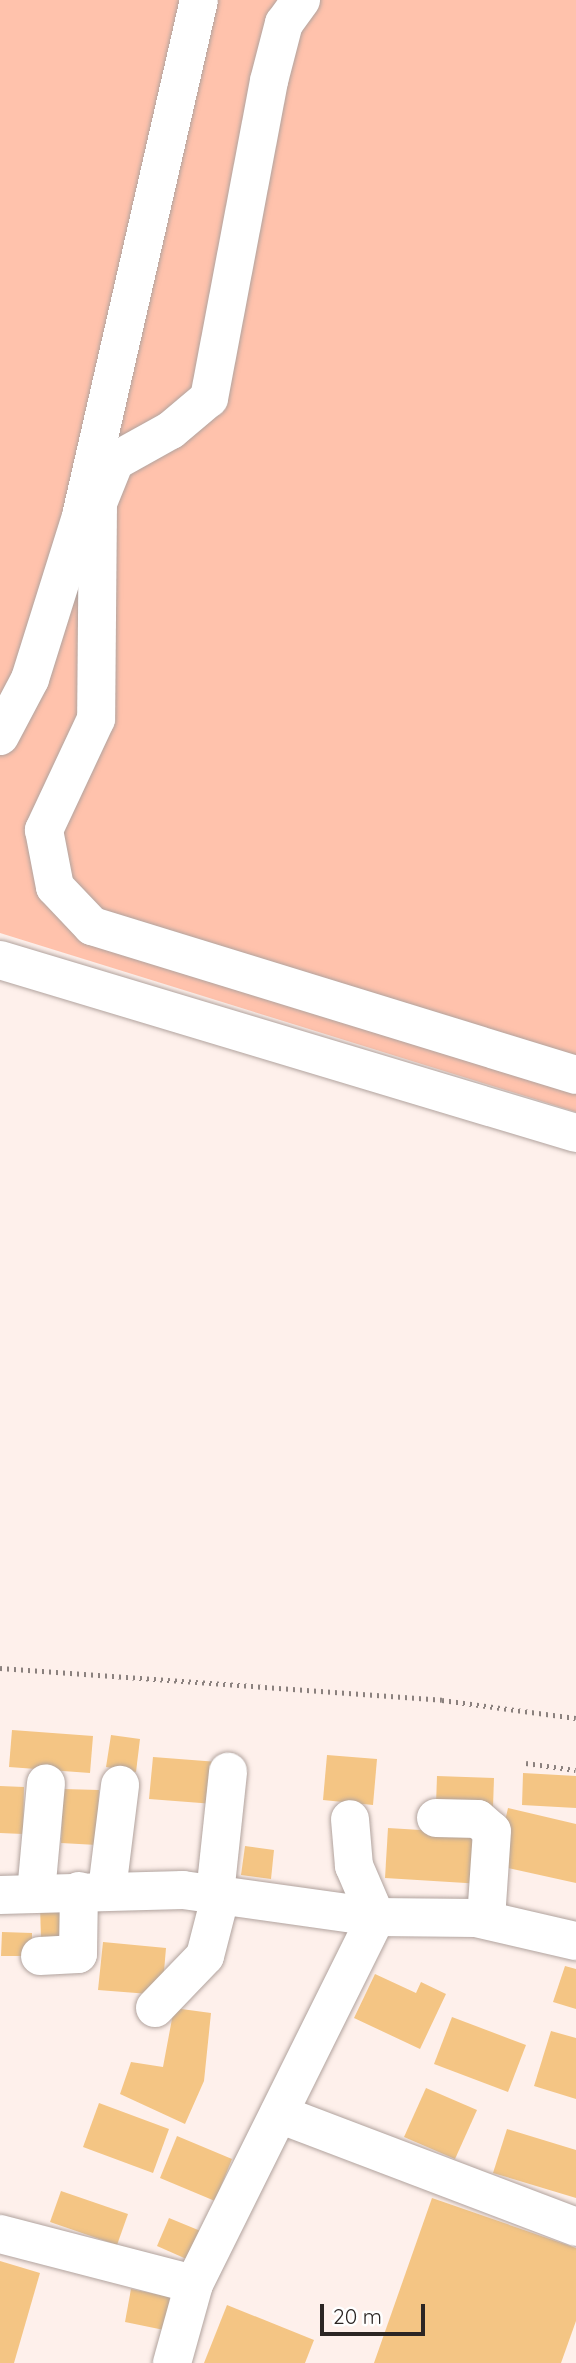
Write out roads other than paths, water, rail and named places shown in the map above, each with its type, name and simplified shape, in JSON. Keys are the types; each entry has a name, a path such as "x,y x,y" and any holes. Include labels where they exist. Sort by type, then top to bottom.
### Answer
{"street":[{"path":"0,736 30,679 81,516 199,0"},
{"path":"301,0 284,23 269,81 209,398 171,430 115,461 98,503 96,719 44,830 55,887 92,926 576,1075"},
{"path":"0,960 576,1133"},
{"path":"155,2008 205,1956 218,1894 228,1772"},
{"path":"46,1783 18,1894 93,1891 218,1894 376,1917 486,1920 576,1941"},
{"path":"40,1956 78,1954 120,1785"},
{"path":"436,1818 478,1819 492,1831 486,1920"},
{"path":"172,2363 194,2284 376,1917 354,1866 350,1819"},
{"path":"279,2114 576,2227"},
{"path":"0,2234 194,2284"}]}
